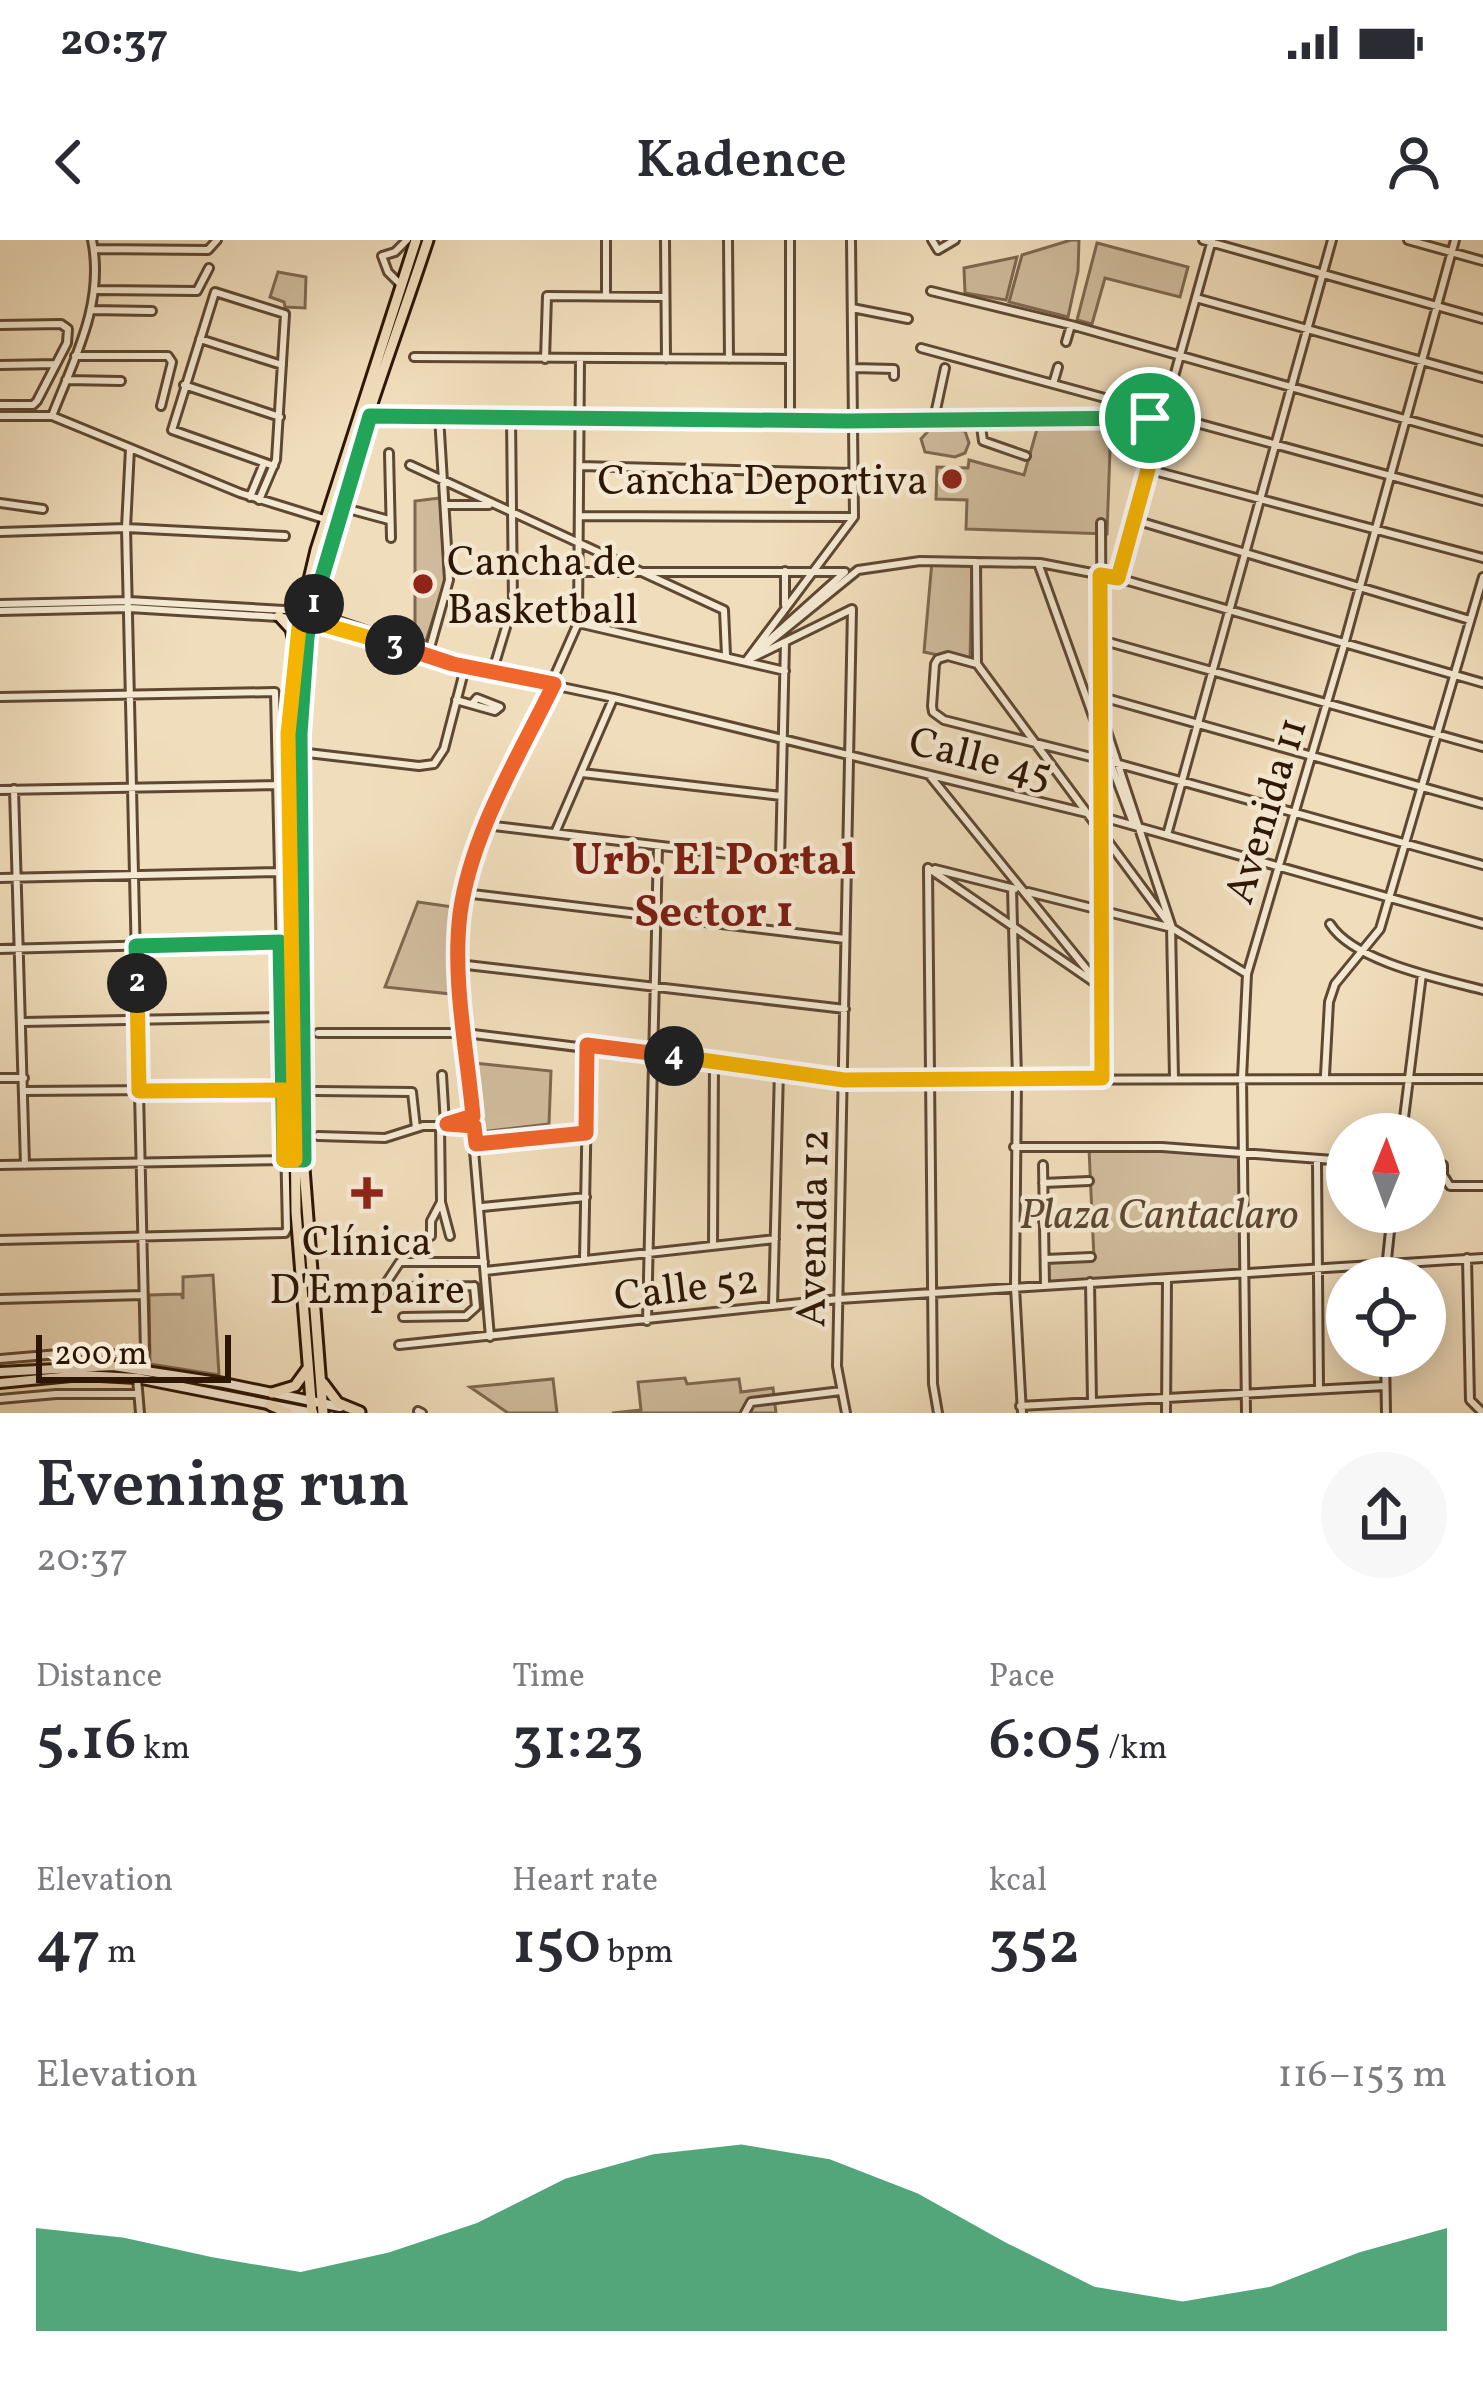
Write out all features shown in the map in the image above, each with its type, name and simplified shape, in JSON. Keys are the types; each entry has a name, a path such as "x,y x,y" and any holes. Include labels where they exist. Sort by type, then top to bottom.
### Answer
{"main road":[{"path":"316,1409 294,1160 288,752 295,648 341,507 416,240"},
{"path":"316,1409 321,1380 294,1160 299,752 306,615 324,519 428,240"},
{"path":"279,616 291,628 295,648"},
{"path":"271,1399 295,1386 310,1364"},
{"path":"0,1372 78,1365 150,1370 316,1409 362,1412"},
{"path":"0,1383 82,1375 137,1378 271,1399 288,1413"},
{"path":"321,1380 338,1403 362,1412"}],"street":[{"path":"52,416 92,310 96,290 92,244 208,250 217,240"},
{"path":"401,285 388,272 382,256 395,252 407,240"},
{"path":"605,240 605,296"},
{"path":"664,240 666,359"},
{"path":"728,240 729,359"},
{"path":"790,240 790,419"},
{"path":"746,661 854,517 851,240"},
{"path":"932,240 938,250 955,240"},
{"path":"1167,835 1332,240"},
{"path":"1408,240 1483,261"},
{"name":"Avenida 11","path":"1246,1413 1242,1078 1247,974 1344,645 1455,240"},
{"path":"1118,578 1209,241 1483,319"},
{"path":"96,290 197,291 209,268"},
{"path":"931,291 1071,325 1483,441"},
{"path":"255,498 274,466 285,314 215,292 172,430 274,466"},
{"path":"545,359 547,296 665,297"},
{"path":"1196,298 1483,378"},
{"path":"852,308 908,319"},
{"path":"92,310 152,311"},
{"path":"0,325 66,325 67,343 33,405 0,405"},
{"path":"1066,342 1071,325"},
{"path":"200,339 282,365"},
{"path":"67,343 78,346"},
{"path":"921,347 1483,501"},
{"path":"75,356 168,356 172,362 161,406"},
{"path":"414,357 789,359"},
{"path":"490,1337 458,964 464,892 487,825 578,623 580,359"},
{"path":"0,364 56,364"},
{"path":"1053,384 1058,367"},
{"path":"853,368 894,368"},
{"path":"934,419 945,368"},
{"path":"66,380 121,381"},
{"path":"184,385 280,417"},
{"path":"366,414 854,421 1163,415"},
{"path":"0,416 52,416 255,498 324,519"},
{"path":"429,653 449,580 439,416"},
{"path":"493,670 513,604 511,416"},
{"path":"980,419 983,441 1026,455"},
{"path":"0,1359 82,1352 139,1356 145,1352 125,528 130,448"},
{"path":"388,453 391,538"},
{"path":"255,498 264,463"},
{"path":"410,465 724,610 726,655"},
{"path":"580,466 854,473"},
{"path":"1147,469 1483,558"},
{"path":"0,503 43,508"},
{"path":"445,505 514,505"},
{"path":"341,507 389,520"},
{"path":"579,516 854,517"},
{"path":"1135,520 1471,620"},
{"path":"1101,523 1102,1078"},
{"path":"0,532 125,528 285,536"},
{"path":"746,661 859,570 920,561 1038,563 1118,578 1483,683"},
{"path":"976,562 977,664 1172,928"},
{"path":"1038,563 1172,928"},
{"path":"780,860 785,571"},
{"path":"579,572 845,572 746,661"},
{"path":"1325,1077 1329,1002 1335,984 1380,929 1483,577"},
{"name":"Calle 45","path":"129,604 306,615"},
{"name":"Calle 45","path":"0,607 129,604 306,615 464,664 1100,816 1483,924"},
{"name":"Avenida 12","path":"746,661 852,609 839,1299 841,1391 846,1413"},
{"path":"578,623 784,671"},
{"path":"1101,640 1483,747"},
{"path":"977,664 948,656 935,664 932,706 937,717 1483,865"},
{"path":"299,752 429,765 442,755 464,664"},
{"path":"0,697 275,692 284,1090 294,1160 285,1233 0,1240"},
{"path":"1174,1078 1172,928 1095,694 1483,804"},
{"path":"555,833 614,698"},
{"path":"456,700 472,704"},
{"path":"582,773 782,796"},
{"path":"928,774 1101,987"},
{"path":"0,790 278,784"},
{"path":"14,789 26,1165"},
{"path":"487,825 846,868"},
{"path":"647,1321 658,846"},
{"path":"928,868 1172,928 1247,974"},
{"path":"928,868 1101,987"},
{"path":"928,868 933,1384 938,1413"},
{"path":"0,878 279,872"},
{"path":"1012,888 1021,1409 1385,1386"},
{"path":"464,892 845,939"},
{"path":"1330,924 1338,936 1361,949 1422,974 1483,990"},
{"path":"0,950 280,942"},
{"path":"458,964 844,1009"},
{"path":"1405,1113 1422,974"},
{"path":"22,1022 282,1017"},
{"path":"318,1034 465,1033 844,1080 1483,1079"},
{"path":"584,1260 587,1045"},
{"path":"713,1245 714,1061"},
{"path":"772,1306 779,1070"},
{"path":"430,1236 431,1221 441,1202 442,1075"},
{"path":"0,1078 23,1078"},
{"path":"24,1091 284,1090"},
{"path":"316,1091 412,1092 416,1128"},
{"path":"444,1125 473,1116"},
{"path":"318,1136 385,1138 416,1128 474,1126"},
{"path":"476,1144 586,1133"},
{"path":"1014,1148 1162,1148 1326,1162"},
{"path":"0,1165 294,1160"},
{"path":"1317,1162 1318,1388"},
{"path":"1043,1165 1046,1285"},
{"path":"1043,1183 1089,1181"},
{"path":"1446,1183 1483,1186"},
{"path":"481,1207 586,1197"},
{"path":"441,1202 450,1236"},
{"path":"1043,1221 1090,1219"},
{"path":"374,1300 400,1262 484,1266 584,1260 775,1239"},
{"path":"1045,1259 1091,1257"},
{"path":"1467,1258 1470,1400 1483,1413"},
{"name":"Calle 52","path":"1446,1259 1483,1258"},
{"name":"Calle 52","path":"399,1346 839,1299 1326,1267"},
{"path":"1166,1277 1166,1413"},
{"path":"1090,1282 1092,1401"},
{"path":"403,1316 466,1316 476,1307 474,1286"},
{"path":"406,1287 486,1286"},
{"path":"0,1298 142,1295"},
{"path":"140,1413 137,1378 150,1370"},
{"path":"1385,1377 1386,1413"},
{"path":"746,1413 751,1402 841,1391"},
{"path":"0,1399 138,1394"}],"green space":[{"path":"1079,240 1078,271 1068,317 1009,302 1022,255"},
{"path":"1097,243 1188,267 1180,297 1105,278 1092,324 1077,320"},
{"path":"1017,257 1006,300 965,293 964,268"},
{"path":"278,272 306,277 305,308 285,307 284,302 270,297"},
{"path":"1039,422 1111,422 1107,534 966,529 967,500 936,499 937,467 968,468 969,460 1024,475"},
{"path":"932,427 965,431 969,443 965,453 955,457 925,452 921,439"},
{"path":"440,498 445,581 426,641 415,638 415,501"},
{"path":"932,561 972,562 970,662 924,652"},
{"path":"418,902 453,907 448,963 451,994 385,987"},
{"path":"474,1063 551,1071 549,1124 480,1132"},
{"name":"Plaza Cantaclaro","path":"1089,1149 1162,1149 1242,1157 1242,1271 1046,1283 1046,1261 1094,1258"},
{"path":"213,1275 219,1375 150,1364 149,1295 181,1294 183,1299 183,1277"},
{"path":"685,1378 687,1384 739,1379 741,1392 773,1388 776,1413 612,1413 641,1410 638,1382"},
{"path":"553,1379 557,1413 508,1413 470,1387"}],"place":[{"name":"Cancha Deportiva","path":"952,479"},
{"name":"Cancha de Basketball","path":"423,584"},
{"name":"Clínica D'Empaire","path":"367,1193"}],"district":[{"name":"Urb. El Portal Sector 1","path":"714,884"}],"route":[{"path":"1150,418 847,421 370,416 322,568 310,619 307,637 301,697 304,1160 284,1160 284,1090 280,942 136,946 139,1091 284,1090 284,1160 295,1160 291,979 288,734 300,618 310,619 453,664 554,684 487,825 460,913 458,964 473,1116 447,1124 474,1126 476,1144 586,1133 587,1045 844,1080 1102,1078 1100,575 1118,578 1163,415 1150,418"}]}
